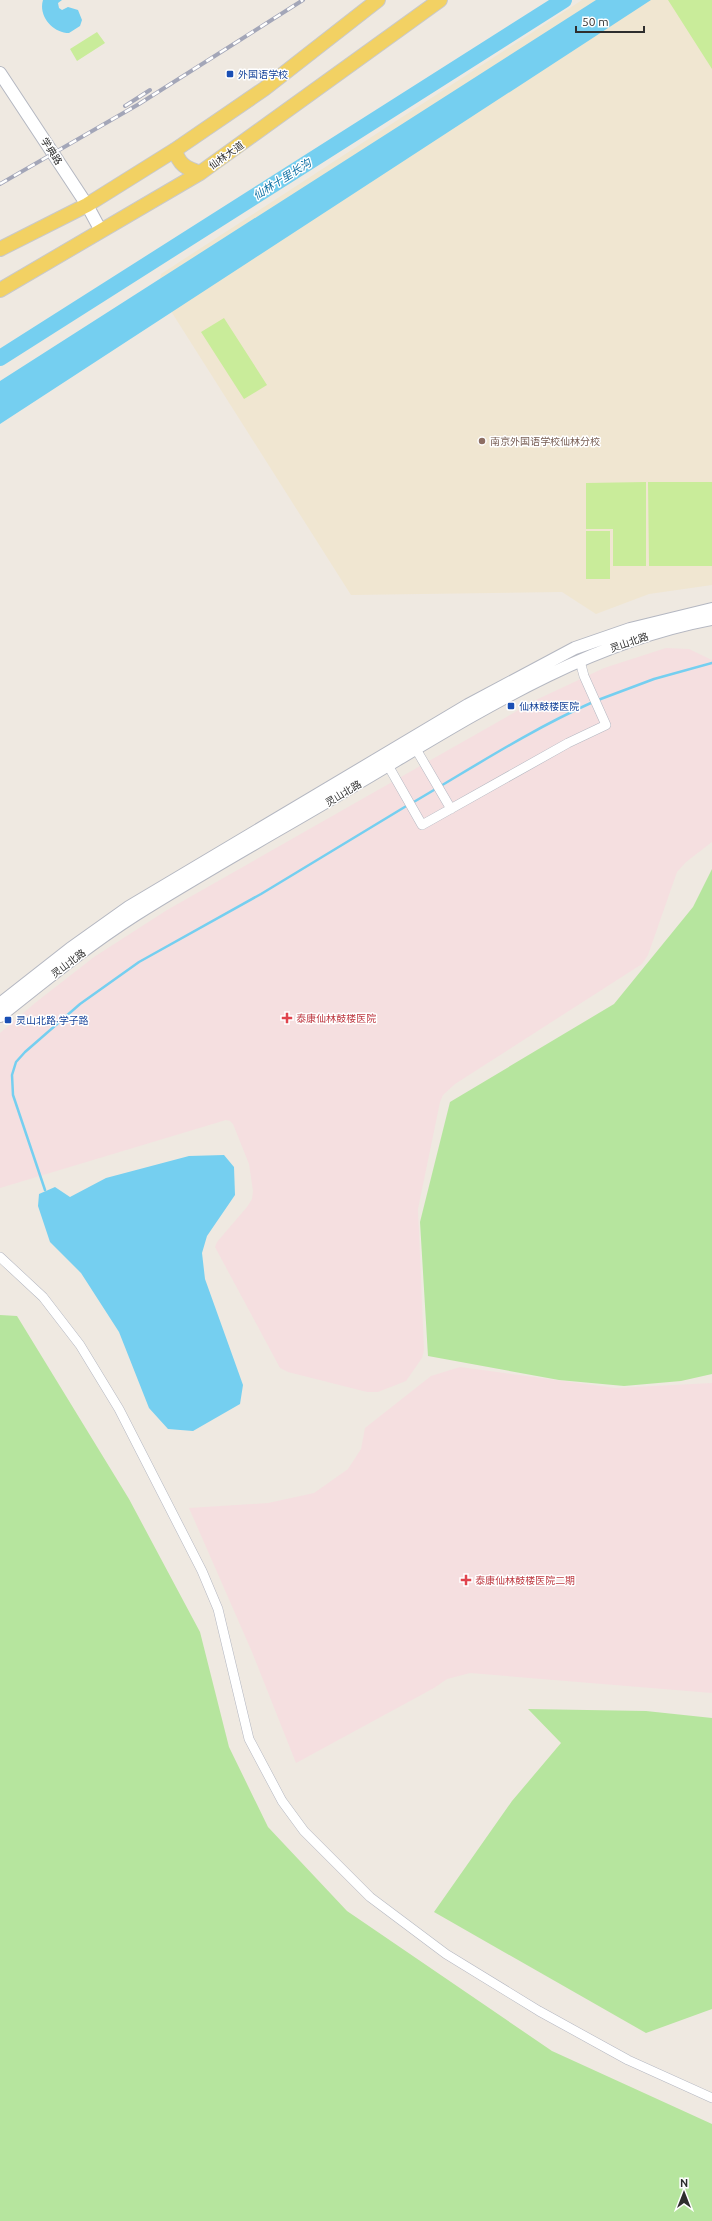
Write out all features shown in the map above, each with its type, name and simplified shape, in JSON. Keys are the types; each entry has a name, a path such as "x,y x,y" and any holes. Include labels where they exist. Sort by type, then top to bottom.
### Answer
{"main road":[{"path":"0,249 87,205 175,150 264,89 378,0"},
{"name":"仙林大道","path":"0,290 200,173 440,0"},
{"name":"学典路","path":"0,73 87,205 101,231"},
{"path":"175,150 178,162 183,166 200,173"},
{"name":"灵山北路","path":"0,1016 76,956 135,916 385,761 567,651 630,629 712,609"},
{"name":"灵山北路","path":"413,744 543,677 580,661 631,640 712,619"},
{"name":"灵山北路","path":"0,1004 70,949 129,907 385,761"}],"street":[{"path":"385,761 422,825 568,743 606,725 584,676 580,661"},
{"path":"413,744 450,809"},
{"path":"0,1257 43,1297 80,1345 119,1409 202,1571 218,1609 249,1739 282,1801 304,1832 370,1897 446,1954 539,2011 628,2060 712,2098"}],"shaded area":[{"name":"南京外国语学校仙林分校","path":"582,0 712,0 712,585 649,594 596,614 562,592 351,595 162,297 158,286 161,274"},
{"name":"泰康仙林鼓楼医院","path":"666,648 689,649 712,660 712,842 686,862 677,872 648,955 642,964 455,1084 443,1095 440,1102 418,1209 424,1350 422,1358 406,1381 378,1392 367,1392 288,1372 280,1368 215,1247 217,1242 247,1207 252,1199 253,1191 249,1164 233,1124 230,1121 226,1120 0,1188 0,1033 35,1003 94,957 167,910 538,699 604,668"},
{"name":"泰康仙林鼓楼医院二期","path":"460,1367 615,1388 712,1383 712,1693 470,1673 447,1679 434,1688 296,1763 252,1652 189,1508 268,1503 314,1493 348,1469 361,1449 365,1428 431,1376"}],"green space":[{"path":"668,0 712,0 712,69"},
{"path":"97,32 105,43 77,61 70,49"},
{"path":"224,318 267,385 244,399 201,332"},
{"path":"646,482 646,566 613,566 613,529 586,529 586,483"},
{"path":"648,482 712,482 712,566 649,566"},
{"path":"586,531 610,531 610,579 586,579"},
{"path":"712,869 712,1374 681,1381 624,1386 559,1380 428,1356 420,1222 450,1102 614,1004 693,907"},
{"path":"0,1315 17,1316 129,1499 200,1632 229,1747 268,1827 347,1911 552,2051 712,2124 712,2221 0,2221"},
{"path":"528,1709 646,1711 712,1718 712,2009 646,2033 434,1912 512,1801 561,1743"}],"water":[{"path":"43,0 62,0 58,3 59,8 62,10 68,7 78,10 82,20 80,26 69,33 52,27 43,12"},
{"path":"596,0 651,0 0,424 0,381"},
{"path":"224,1155 234,1167 235,1195 207,1236 202,1253 205,1279 243,1385 240,1404 193,1431 168,1429 149,1408 119,1332 81,1273 50,1242 38,1206 39,1194 55,1187 70,1197 106,1178 189,1156"}],"waterway":[{"name":"仙林十里长沟","path":"0,358 564,0"},
{"path":"598,700 654,679 712,663"},
{"path":"412,803 524,737 593,702"},
{"path":"45,1190 13,1095 12,1075 16,1062 25,1052 80,1004 139,962 261,894 408,805"}],"railway":[{"path":"0,184 139,104 303,0"},
{"path":"125,106 150,90"}],"place":[{"name":"外国语学校","path":"230,74"},
{"name":"南京外国语学校仙林分校","path":"482,441"},
{"name":"仙林鼓楼医院","path":"511,706"},
{"name":"泰康仙林鼓楼医院","path":"287,1018"},
{"name":"灵山北路·学子路","path":"8,1020"},
{"name":"泰康仙林鼓楼医院二期","path":"466,1580"}]}
